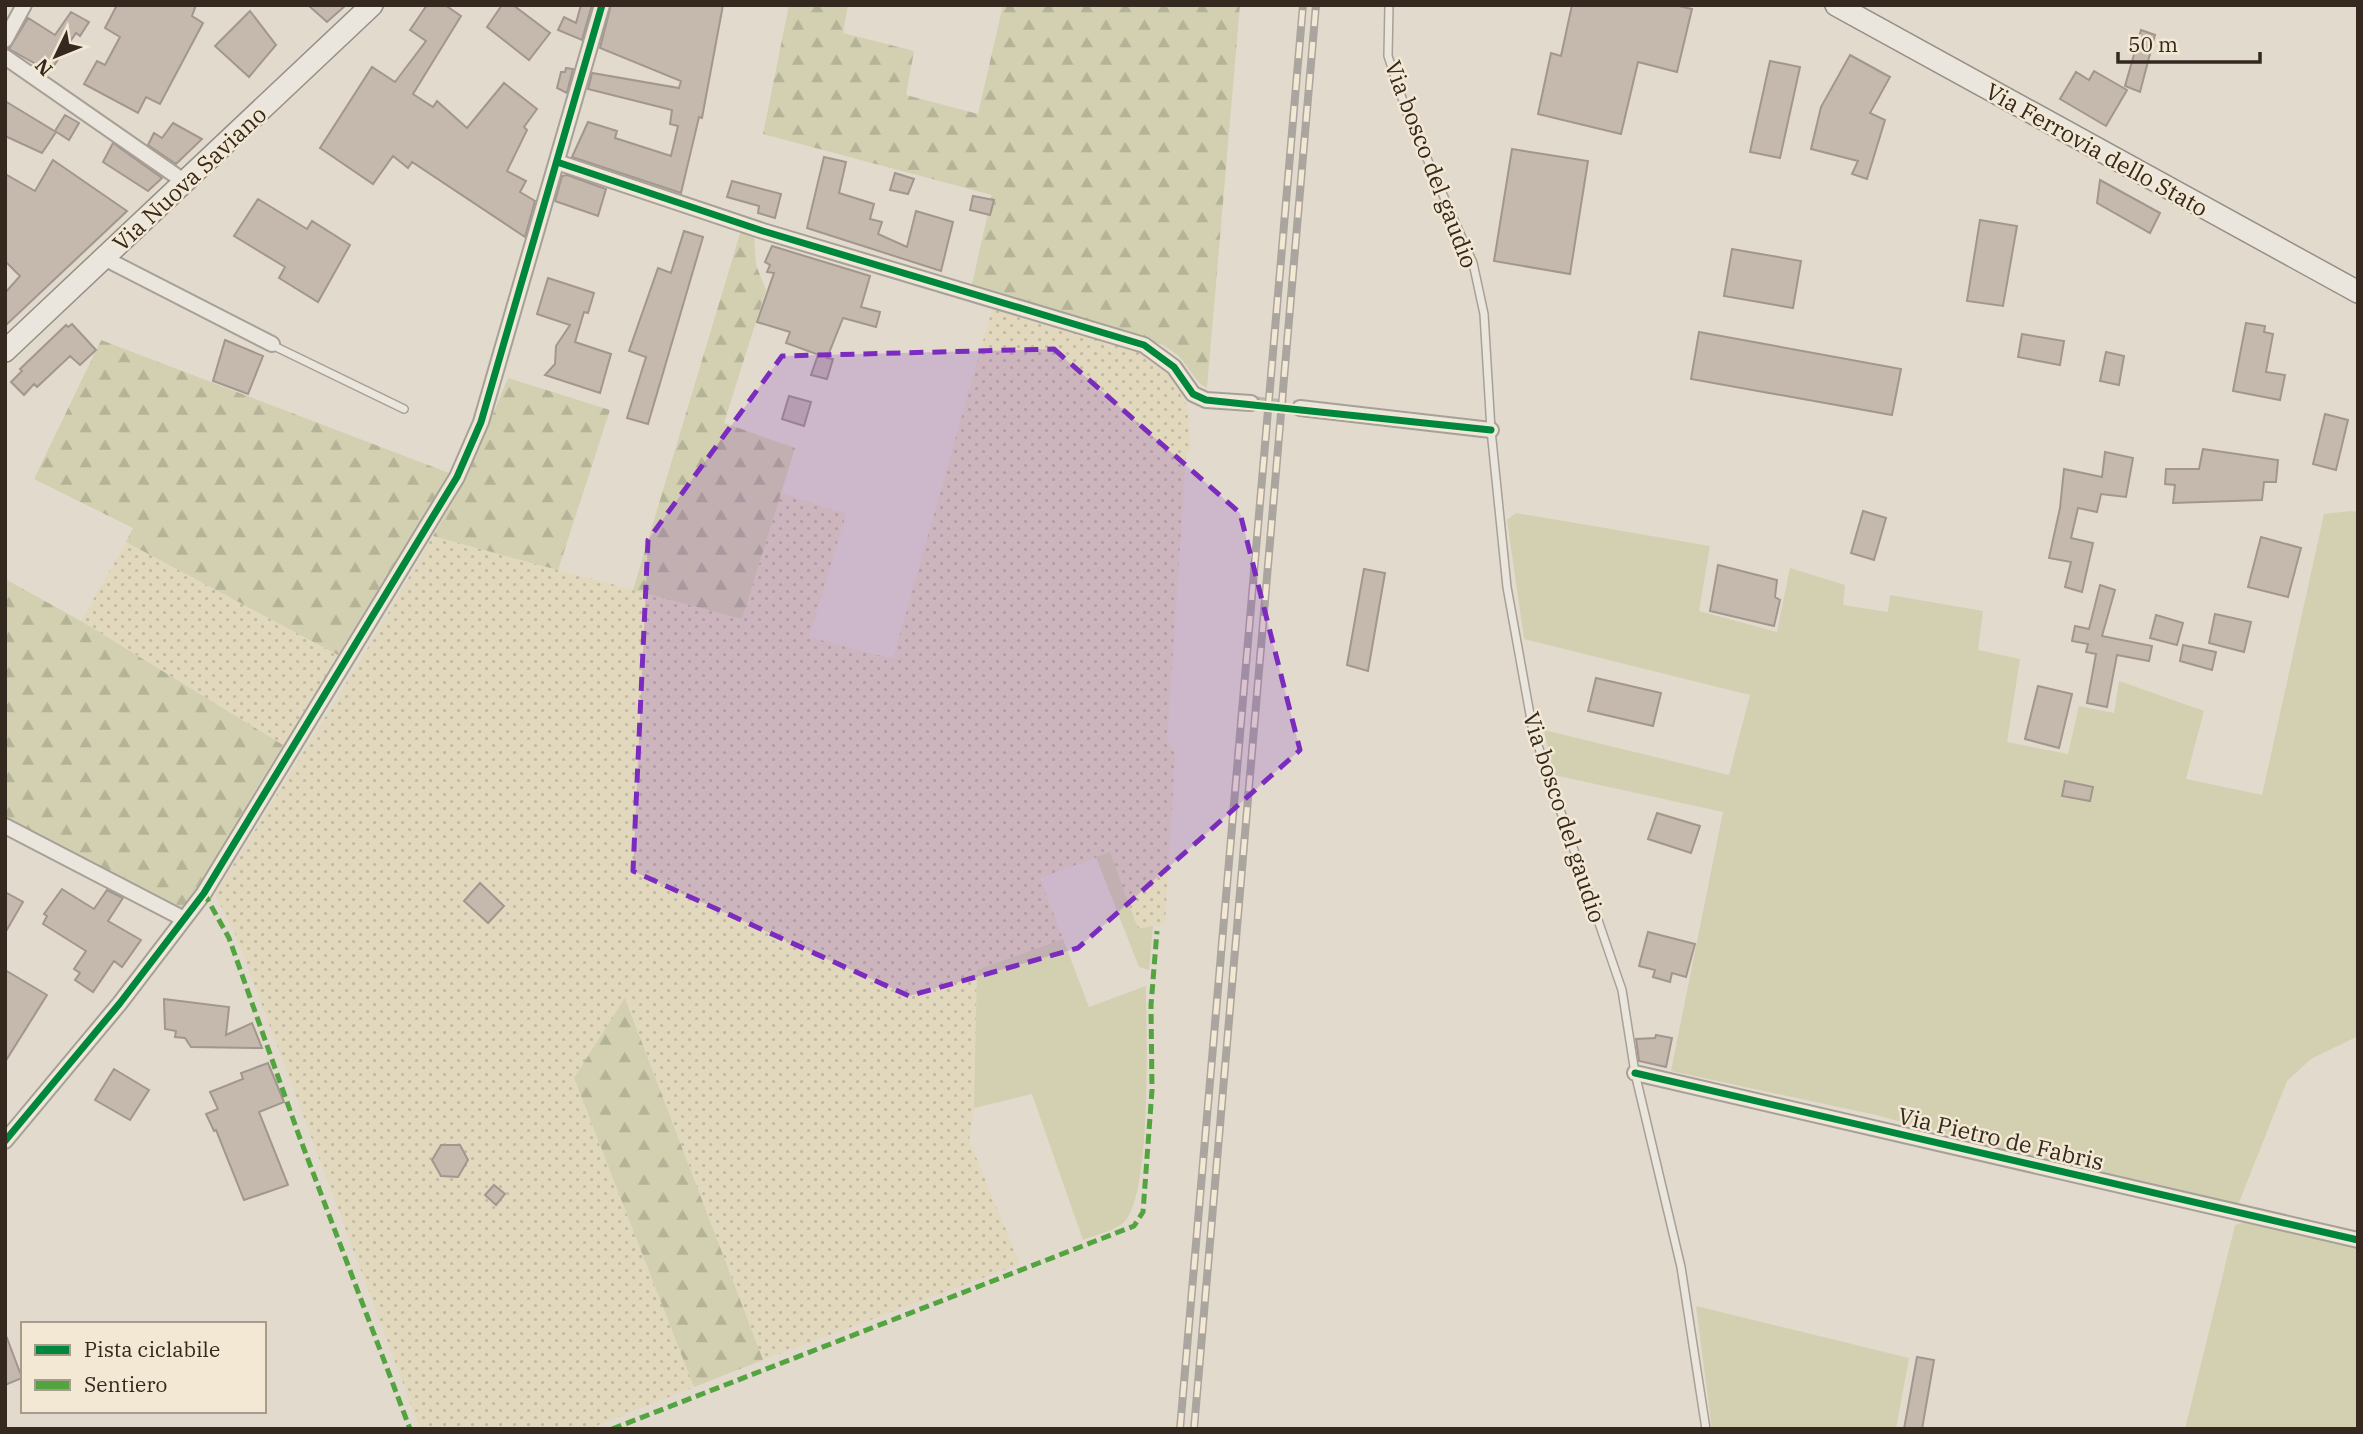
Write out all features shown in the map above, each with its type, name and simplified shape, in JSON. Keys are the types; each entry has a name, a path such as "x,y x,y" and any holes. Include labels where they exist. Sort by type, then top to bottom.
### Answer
{"main road":[{"name":"Via Nuova Saviano","path":"5,351 372,5"},
{"name":"Via Ferrovia dello Stato","path":"1836,5 2358,292"}],"street":[{"path":"5,40 24,5"},
{"path":"5,1141 204,893 457,477 481,422 602,5"},
{"path":"5,57 185,182"},
{"path":"557,162 763,231 1144,345 1174,367 1193,394 1206,401 1251,403"},
{"path":"104,258 272,344"},
{"path":"1300,408 1491,430"},
{"path":"5,826 184,919"},
{"name":"Via Pietro de Fabris","path":"1635,1073 2358,1240"}],"lane":[{"name":"Via bosco del gaudio","path":"1389,5 1388,56 1407,113 1473,263 1484,314 1491,430 1507,587 1533,731 1622,990 1635,1073 1681,1267 1706,1429"},
{"path":"272,344 404,409"}],"highlighted area":[{"path":"1054,349 1240,513 1300,750 1078,948 909,996 633,871 648,540 782,356"}],"shaded area":[{"path":"993,306 1139,349 1159,363 1169,374 1187,405 1191,449 1186,455 1167,741 1175,754 1165,924 1138,929 1109,853 1040,878 1063,939 977,970 974,1108 969,1140 1020,1264 763,1360 626,999 574,1079 694,1387 588,1429 420,1429 237,938 215,894 357,666 433,536 742,619 781,493 846,514 809,637 893,659"},
{"path":"126,542 338,655 283,745 81,621"}],"green space":[{"path":"789,5 848,5 843,33 914,51 906,95 978,114 1003,5 1240,5 1207,388 1200,384 1179,356 1163,345 971,289 992,195 763,134"},
{"path":"742,227 754,237 756,265 766,290 724,423 795,448 742,619 633,590"},
{"path":"101,340 449,473 338,655 126,542 133,528 34,479"},
{"path":"508,378 610,410 558,570 433,536 465,481"},
{"path":"2358,512 2358,1036 2311,1059 2287,1081 2238,1205 2023,1155 1876,1115 1671,1071 1723,812 1554,775 1544,730 1729,775 1750,695 1524,639 1507,520 1516,513 1710,546 1699,611 1777,632 1790,568 1845,585 1843,605 1888,612 1890,595 1983,611 1978,650 2020,659 2007,742 2068,754 2079,706 2114,713 2119,681 2204,711 2186,779 2262,795 2324,514"},
{"path":"5,579 81,621 283,745 182,912 5,821"},
{"path":"1110,852 1138,929 1153,926 1149,970 1139,967 1096,857"},
{"path":"1063,939 1089,1007 1146,986 1144,1144 1134,1202 1122,1224 1083,1240 1032,1094 974,1108 977,970"},
{"path":"625,998 763,1360 694,1387 574,1078"},
{"path":"2248,1221 2358,1249 2358,1429 2185,1429 2235,1225"},
{"path":"1696,1306 1909,1358 1896,1429 1712,1429"}],"building":[{"path":"117,5 196,5 192,16 203,23 160,104 146,97 138,113 84,84 97,61 105,65 120,37 105,28"},
{"path":"308,5 346,5 327,22"},
{"path":"427,5 445,5 461,16 413,94 433,107 437,101 467,128 504,83 537,109 524,127 527,130 507,171 526,181 520,192 535,201 525,237 412,162 408,168 393,156 373,184 320,148 372,67 395,82 426,41 410,30"},
{"path":"502,5 513,5 550,33 529,60 487,27"},
{"path":"581,5 592,5 582,40 558,30 564,17 576,23"},
{"path":"611,5 723,5 702,118 699,117 681,193 572,157 588,122 617,131 615,138 671,156 678,126 670,124 672,110 588,89 592,73 679,88 681,81 600,48"},
{"path":"1572,5 1674,5 1692,9 1677,72 1638,62 1621,134 1538,114 1551,53 1561,56"},
{"path":"250,11 276,45 249,77 215,46"},
{"path":"71,12 89,22 80,36 76,33 53,67 46,63 43,68 9,49 28,18 55,35"},
{"path":"2141,30 2155,35 2140,92 2125,86"},
{"path":"1850,55 1890,77 1870,113 1885,120 1867,179 1852,174 1858,161 1811,149 1821,107"},
{"path":"1770,61 1800,67 1780,158 1750,152"},
{"path":"566,68 573,69 567,93 557,88 561,72 565,72"},
{"path":"2094,71 2127,90 2106,126 2060,99 2076,72 2089,80"},
{"path":"5,101 56,132 42,153 5,136"},
{"path":"65,115 79,123 69,140 55,131"},
{"path":"173,123 202,139 176,164 148,145 154,133 162,138"},
{"path":"113,143 162,178 148,191 103,162"},
{"path":"1512,149 1588,161 1570,274 1494,261"},
{"path":"824,157 846,162 839,193 874,204 870,219 882,222 878,234 907,247 916,211 953,222 941,271 807,228"},
{"path":"53,160 127,211 5,326 5,293 20,276 5,261 5,174 35,191"},
{"path":"895,173 914,179 908,194 890,190"},
{"path":"567,175 606,189 598,216 555,201 562,176"},
{"path":"2100,180 2160,213 2150,233 2097,203"},
{"path":"732,181 781,194 775,218 758,213 759,206 727,197"},
{"path":"973,196 994,200 990,215 970,210"},
{"path":"258,199 307,229 312,221 350,245 318,302 279,278 285,267 234,236"},
{"path":"1980,220 2017,226 2003,306 1967,301"},
{"path":"684,231 703,237 648,424 627,418 646,357 629,351 658,268 671,273"},
{"path":"772,246 870,276 861,307 880,312 876,327 843,318 827,358 833,359 827,379 811,375 818,355 822,356 786,343 790,332 757,322 774,273 767,272 770,265 765,262"},
{"path":"1732,249 1801,261 1793,308 1724,296"},
{"path":"548,278 594,293 588,313 584,312 575,342 611,354 600,393 545,375 555,364 556,346 570,325 537,314"},
{"path":"2246,323 2265,326 2264,332 2273,334 2266,372 2285,375 2280,400 2233,391"},
{"path":"72,324 96,350 80,365 70,356 37,387 34,384 24,395 11,382 22,371 20,369 66,325 68,327"},
{"path":"1699,332 1901,369 1892,415 1691,379"},
{"path":"2022,334 2064,341 2060,365 2018,357"},
{"path":"225,340 263,356 248,394 213,381"},
{"path":"2106,352 2124,356 2119,385 2100,381"},
{"path":"789,396 811,402 804,426 782,419"},
{"path":"2325,414 2348,420 2336,470 2313,464"},
{"path":"2203,449 2278,460 2276,482 2264,482 2262,500 2173,503 2175,485 2165,484 2166,469 2199,469"},
{"path":"2105,452 2133,458 2126,497 2101,494 2097,512 2078,508 2071,538 2093,543 2082,592 2065,587 2071,562 2049,558 2060,508 2064,469 2102,477"},
{"path":"1863,511 1886,518 1874,560 1851,553"},
{"path":"2261,537 2301,548 2288,597 2248,587"},
{"path":"1718,565 1777,580 1775,597 1780,600 1774,626 1710,611"},
{"path":"1364,569 1385,573 1368,671 1347,665"},
{"path":"2100,585 2115,590 2102,636 2152,646 2149,661 2117,655 2107,707 2087,703 2096,654 2086,652 2088,644 2072,641 2075,626 2089,629"},
{"path":"2215,614 2251,622 2244,652 2209,643"},
{"path":"2156,615 2183,623 2177,645 2150,638"},
{"path":"2183,645 2216,652 2212,670 2180,661"},
{"path":"1596,678 1661,693 1653,726 1588,711"},
{"path":"2038,686 2072,694 2059,748 2025,739"},
{"path":"2065,781 2093,787 2090,801 2062,796"},
{"path":"1657,813 1700,826 1691,853 1648,839"},
{"path":"480,883 504,906 488,923 464,901"},
{"path":"62,889 94,909 107,890 123,898 108,921 141,940 122,967 114,961 93,992 75,980 80,973 74,969 86,951 43,924 47,916 44,914"},
{"path":"5,892 23,902 5,933"},
{"path":"1648,932 1695,944 1686,977 1672,973 1670,982 1653,977 1655,970 1639,966"},
{"path":"5,970 47,995 5,1062"},
{"path":"164,999 229,1007 226,1035 252,1023 262,1048 191,1047 185,1038 175,1037 176,1031 165,1029"},
{"path":"1656,1035 1672,1038 1666,1067 1639,1061 1636,1039 1655,1038"},
{"path":"268,1063 284,1102 259,1112 288,1185 244,1200 216,1130 214,1131 206,1114 218,1109 210,1092 243,1079 241,1073"},
{"path":"114,1069 149,1090 130,1120 95,1100"},
{"path":"441,1145 460,1145 468,1160 458,1177 441,1176 432,1160"},
{"path":"494,1185 505,1194 496,1205 485,1195"},
{"path":"7,1338 21,1378 5,1385"},
{"path":"1917,1357 1934,1360 1922,1429 1904,1429"}],"tunnel":[{"path":"1251,403 1300,408"}],"railway":[{"path":"1180,1429 1303,5"},
{"path":"1194,1429 1316,5"}],"marked path":[{"path":"204,893 229,938 298,1133 410,1429"},
{"path":"612,1429 1134,1226 1143,1212 1152,1090 1151,1005 1157,931"}],"cycle path":[{"path":"5,1141 120,1003 204,893 457,477 481,422 602,5"},
{"path":"557,162 763,231 1144,345 1174,367 1193,394 1206,400 1491,430"},
{"path":"1635,1073 2358,1240"}]}
